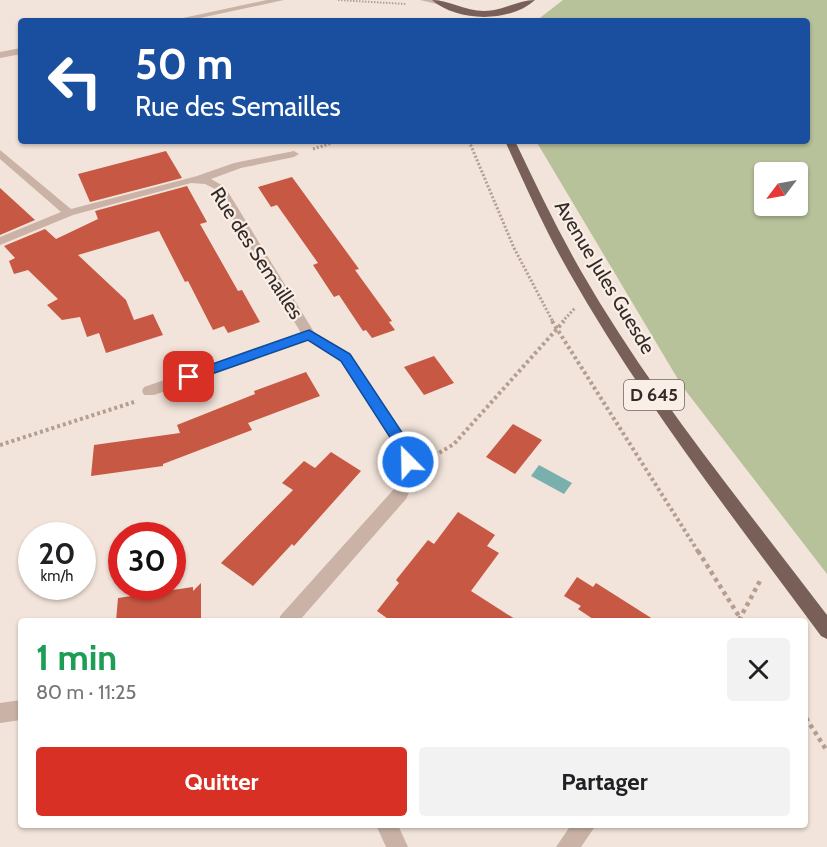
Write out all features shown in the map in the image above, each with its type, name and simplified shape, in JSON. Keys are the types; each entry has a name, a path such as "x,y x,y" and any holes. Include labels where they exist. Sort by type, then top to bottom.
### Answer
{"main road":[{"path":"504,18 531,0"},
{"path":"438,2 452,8 480,12 515,9"},
{"path":"452,8 464,18"},
{"name":"Avenue Jules Guesde","path":"511,144 552,232 588,294 658,401 827,630"}],"street":[{"path":"188,18 280,0"},
{"path":"424,0 438,2"},
{"path":"0,55 18,52"},
{"path":"0,153 69,213"},
{"name":"Rue des Semailles","path":"0,241 69,213 181,182 200,179 238,165 294,154"},
{"name":"Rue des Semailles","path":"200,179 208,180 219,188 309,334 336,350 352,366 406,450 408,473"},
{"name":"Rue des Semailles","path":"149,391 309,334"},
{"path":"290,618 400,494 408,473"},
{"path":"0,713 18,710"},
{"path":"388,828 397,847"},
{"path":"567,847 583,828"}],"path":[{"path":"338,0 410,5"},
{"path":"294,154 328,144"},
{"path":"470,144 510,239 556,328 739,618"},
{"path":"408,473 454,444 588,294"},
{"path":"0,445 131,404 149,391"},
{"path":"741,618 773,557"},
{"path":"808,721 827,751"}],"green space":[{"path":"563,0 827,0 827,574 682,386 538,144 810,144 810,18 540,18"}],"water":[{"path":"539,465 572,483 564,494 531,476"}],"building":[{"path":"166,151 182,178 90,202 78,174"},
{"path":"292,177 359,269 355,270 392,321 389,322 395,330 372,338 366,330 363,331 339,295 334,297 313,265 318,263 277,205 271,207 258,187"},
{"path":"187,186 207,222 200,224 238,291 242,290 260,322 228,333 224,326 213,330 159,231 78,255 126,300 134,320 153,314 163,335 106,353 99,333 87,337 80,317 62,320 47,305 58,299 28,270 14,274 9,261 15,258 4,246 45,229 56,239 98,219 95,211"},
{"path":"0,188 35,220 0,235"},
{"path":"434,356 454,383 424,395 404,367"},
{"path":"306,372 320,396 248,423 252,430 163,464 163,466 91,476 94,445 180,433 177,425 255,394 254,391"},
{"path":"513,424 542,440 515,474 486,457"},
{"path":"331,452 361,471 294,546 292,544 253,586 221,563 293,490 282,483 304,461 315,468"},
{"path":"458,512 495,535 487,546 499,553 471,591 513,618 387,618 377,611 399,583 396,580 428,540 434,544"},
{"path":"577,577 593,587 596,583 651,618 592,618 578,609 581,606 564,596"},
{"path":"201,583 201,618 116,618 118,600 186,600 186,588 193,587 193,591"}],"route":[{"path":"189,377 309,334 336,350 352,366 406,450 408,462"}]}
